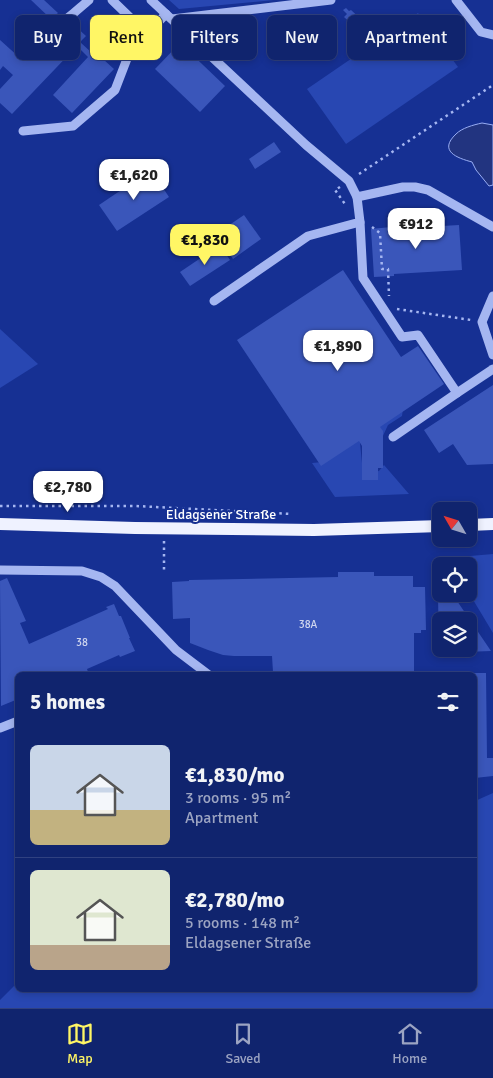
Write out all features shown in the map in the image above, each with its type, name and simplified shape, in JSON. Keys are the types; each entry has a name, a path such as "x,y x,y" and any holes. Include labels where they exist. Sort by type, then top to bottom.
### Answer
{"main road":[{"name":"Eldagsener Straße","path":"0,524 314,530 432,526"},
{"path":"478,525 491,524"}],"street":[{"path":"70,15 88,0"},
{"path":"112,0 128,15"},
{"path":"151,0 306,145 348,181 358,197 363,278 386,308 402,337 418,335 458,393"},
{"path":"162,21 169,17 331,0"},
{"path":"456,0 481,32 493,35"},
{"path":"23,131 73,126 115,90 126,60"},
{"path":"358,197 403,187 415,187 428,190 493,227"},
{"path":"214,301 308,236 360,222"},
{"path":"493,296 482,322 493,355"},
{"path":"393,437 493,369"},
{"path":"0,570 82,571 100,577 115,586 176,650 205,672"},
{"path":"0,728 15,722"}],"path":[{"path":"348,181 493,85"},
{"path":"380,232 382,269 388,269 386,308 482,322"},
{"path":"0,506 136,506 299,515"}],"shaded area":[{"path":"169,0 274,0 179,9"},
{"path":"349,60 453,60 458,67 346,144 307,89"},
{"path":"482,123 493,125 493,185 489,186 472,162 456,156 449,149 451,140 458,132"},
{"path":"0,329 38,364 0,388"},
{"path":"403,409 402,416 388,425 382,438 360,443 363,473 379,471 384,465 409,494 335,497 312,463 323,462"},
{"path":"493,554 493,633 474,602 477,602 477,557 458,557"},
{"path":"493,793 493,1008 0,1008 0,1000 15,986 15,992 477,992 477,800"}],"building":[{"path":"31,0 44,0 58,13 56,15 47,15"},
{"path":"346,8 356,15 347,15 347,20 344,17 347,14 343,10"},
{"path":"80,30 86,36 80,42"},
{"path":"0,40 15,54 15,60 64,60 12,114 0,103 0,89 13,75 3,66 0,70"},
{"path":"80,42 90,51 90,60 104,60 114,69 72,113 53,95 88,57 80,49"},
{"path":"172,51 172,60 198,60 225,86 200,112 155,69"},
{"path":"274,142 281,152 255,169 249,159"},
{"path":"151,170 169,197 117,231 99,205"},
{"path":"244,215 261,239 233,259 216,234"},
{"path":"459,225 462,270 374,277 371,229"},
{"path":"220,245 230,260 190,286 180,272"},
{"path":"343,270 401,357 418,346 444,384 380,427 383,431 383,468 378,468 378,480 362,480 362,446 359,441 321,466 237,340"},
{"path":"493,385 493,464 467,465 453,444 439,453 424,430"},
{"path":"338,572 374,572 374,576 413,576 413,587 425,587 426,630 421,630 421,633 414,633 414,672 273,672 272,656 223,655 208,650 190,643 190,618 173,619 172,582 338,577"},
{"path":"7,578 26,621 20,623 29,644 108,609 106,607 114,604 135,651 120,657 119,655 87,669 88,672 15,672 15,700 1,706 0,581"},
{"path":"438,602 458,602 465,612 438,612"},
{"path":"477,630 491,651 477,652"},
{"path":"477,673 486,673 487,758 493,758 493,776 477,778"}]}
